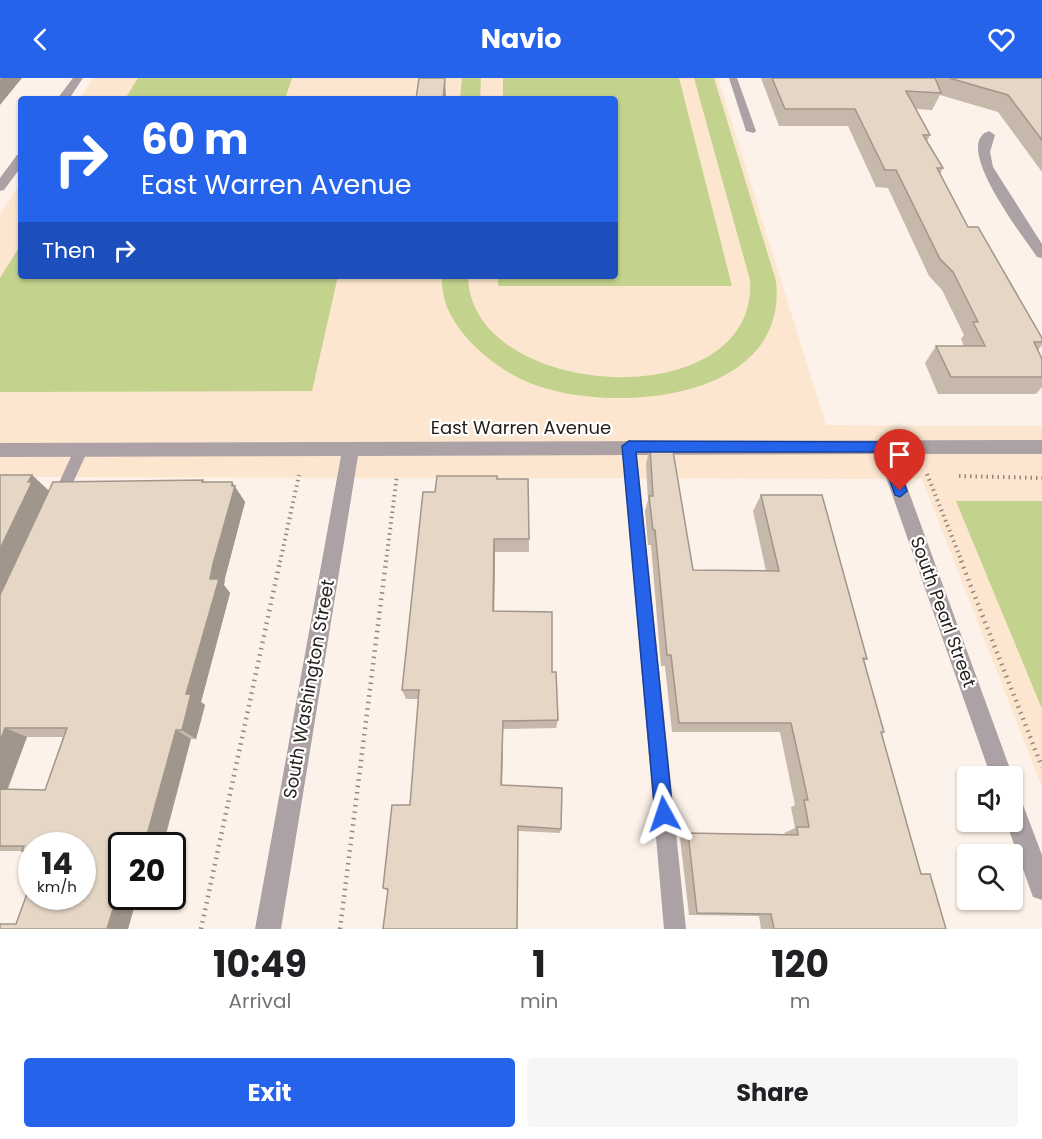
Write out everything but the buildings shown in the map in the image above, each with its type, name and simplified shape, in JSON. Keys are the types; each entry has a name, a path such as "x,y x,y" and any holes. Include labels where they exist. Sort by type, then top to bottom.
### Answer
{"street":[{"path":"65,96 78,78"},
{"path":"988,135 984,146 984,158 990,174 1042,254"},
{"path":"0,187 18,162"},
{"name":"East Warren Avenue","path":"0,450 629,446 1042,447"},
{"name":"South Pearl Street","path":"884,447 998,766"},
{"name":"South Washington Street","path":"268,929 351,448"},
{"path":"1022,832 1042,888"}],"lane":[{"path":"733,78 751,131"},
{"path":"629,446 675,929"},
{"path":"53,513 81,450"}],"path":[{"path":"201,929 300,470"},
{"path":"340,929 398,471"},
{"path":"938,475 927,474 1042,767"},
{"path":"949,476 1042,478"}],"shaded area":[{"path":"93,78 718,78 826,425 1042,426 1042,787 922,479 0,477 0,214 18,187 18,279 618,279 618,96 81,96"}],"green space":[{"path":"138,78 292,78 286,96 127,96"},
{"path":"462,78 481,78 480,96 460,96"},
{"path":"503,78 679,78 732,286 498,286 498,279 618,279 618,96 503,96"},
{"path":"694,78 714,78 776,281 773,321 756,351 728,373 692,388 652,396 611,398 572,394 538,386 518,378 482,353 456,324 445,302 442,285 442,279 469,279 481,318 514,349 560,369 613,377 665,373 710,355 741,325 750,280"},
{"path":"18,249 18,279 337,279 312,391 0,392 0,278"},
{"path":"956,501 1042,501 1042,709"}],"route":[{"path":"664,814 629,446 884,447 900,491"}]}
